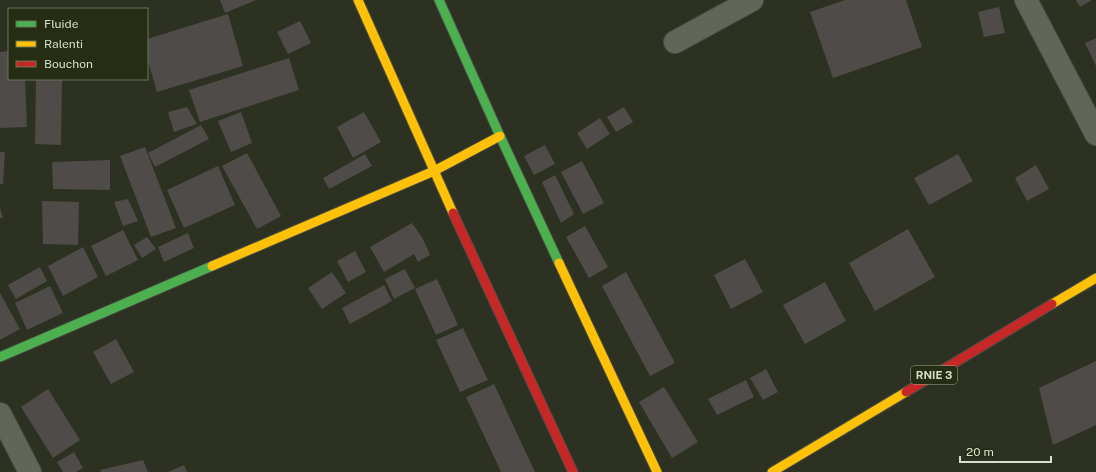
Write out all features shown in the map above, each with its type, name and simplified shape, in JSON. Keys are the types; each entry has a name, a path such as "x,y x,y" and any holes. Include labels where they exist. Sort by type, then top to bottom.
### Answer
{"main road":[{"path":"358,0 434,171 573,472"},
{"path":"439,0 500,136 657,472"},
{"path":"0,357 434,171 500,136"},
{"name":"RNIE 3","path":"772,472 1096,278"}],"street":[{"path":"675,42 752,0"},
{"path":"1026,0 1096,134"},
{"path":"0,414 30,472"}],"building":[{"path":"220,0 256,0 225,13"},
{"path":"845,0 906,0 922,47 833,78 810,12"},
{"path":"1076,0 1092,0 1080,7"},
{"path":"999,7 1005,33 984,37 978,12"},
{"path":"228,14 243,66 157,92 148,61 148,39"},
{"path":"300,21 311,43 288,54 277,32"},
{"path":"1096,38 1096,66 1085,43"},
{"path":"8,51 8,80 25,80 27,127 0,128 0,52"},
{"path":"289,58 299,90 200,122 189,90"},
{"path":"36,80 62,80 61,145 35,144"},
{"path":"187,107 197,124 174,132 168,112"},
{"path":"624,107 633,122 616,132 607,117"},
{"path":"241,112 252,143 231,152 218,121"},
{"path":"364,112 381,142 353,158 337,127"},
{"path":"600,118 610,134 587,149 577,133"},
{"path":"201,125 209,139 155,167 148,153"},
{"path":"545,145 555,164 534,175 524,156"},
{"path":"145,147 176,228 151,237 120,156"},
{"path":"0,152 5,152 3,184 0,184"},
{"path":"247,153 281,216 257,229 222,166"},
{"path":"365,154 372,166 329,189 323,178"},
{"path":"958,154 973,181 929,205 914,178"},
{"path":"110,160 110,190 53,189 52,162"},
{"path":"582,161 604,203 583,214 561,172"},
{"path":"1036,165 1049,189 1027,201 1015,178"},
{"path":"218,166 235,205 184,228 167,190"},
{"path":"555,175 574,214 561,223 542,182"},
{"path":"128,199 138,221 123,226 114,202"},
{"path":"42,201 79,202 78,245 43,244"},
{"path":"0,208 3,218 0,218"},
{"path":"412,223 423,239 430,255 418,262 414,254 384,272 370,247"},
{"path":"585,226 608,267 589,278 566,237"},
{"path":"908,229 935,277 875,311 849,263"},
{"path":"123,230 138,260 106,276 91,246"},
{"path":"188,233 194,248 164,262 158,247"},
{"path":"147,237 156,249 142,258 134,245"},
{"path":"83,247 98,277 63,296 48,266"},
{"path":"355,251 366,272 348,282 337,261"},
{"path":"745,259 763,292 731,309 714,275"},
{"path":"40,267 47,281 16,299 8,285"},
{"path":"405,269 415,288 394,299 385,279"},
{"path":"332,272 346,293 322,309 308,288"},
{"path":"626,272 675,363 650,376 602,286"},
{"path":"437,279 458,325 436,335 415,289"},
{"path":"825,282 846,321 805,344 783,305"},
{"path":"384,285 392,301 350,324 342,308"},
{"path":"50,286 63,313 27,330 15,303"},
{"path":"0,293 20,329 0,340"},
{"path":"463,328 488,380 460,392 436,340"},
{"path":"116,339 134,372 111,384 93,352"},
{"path":"1096,361 1096,425 1053,445 1039,388"},
{"path":"766,369 778,392 763,400 750,378"},
{"path":"746,380 754,397 717,415 708,399"},
{"path":"494,384 535,472 501,472 466,397"},
{"path":"664,387 698,442 672,458 639,402"},
{"path":"48,389 80,440 53,458 21,407"},
{"path":"74,452 83,468 76,472 63,472 57,462"},
{"path":"143,460 148,472 101,472 100,470"},
{"path":"184,465 187,472 168,472"}],"traffic: fast":[{"path":"439,0 559,263"},
{"path":"0,357 212,266"}],"traffic: slow":[{"path":"358,0 453,213"},
{"path":"212,266 434,171 500,136"},
{"path":"559,263 657,472"},
{"path":"1052,304 1096,278"},
{"path":"772,472 906,392"}],"traffic: jam":[{"path":"453,213 573,472"},
{"path":"906,392 1052,304"}]}
